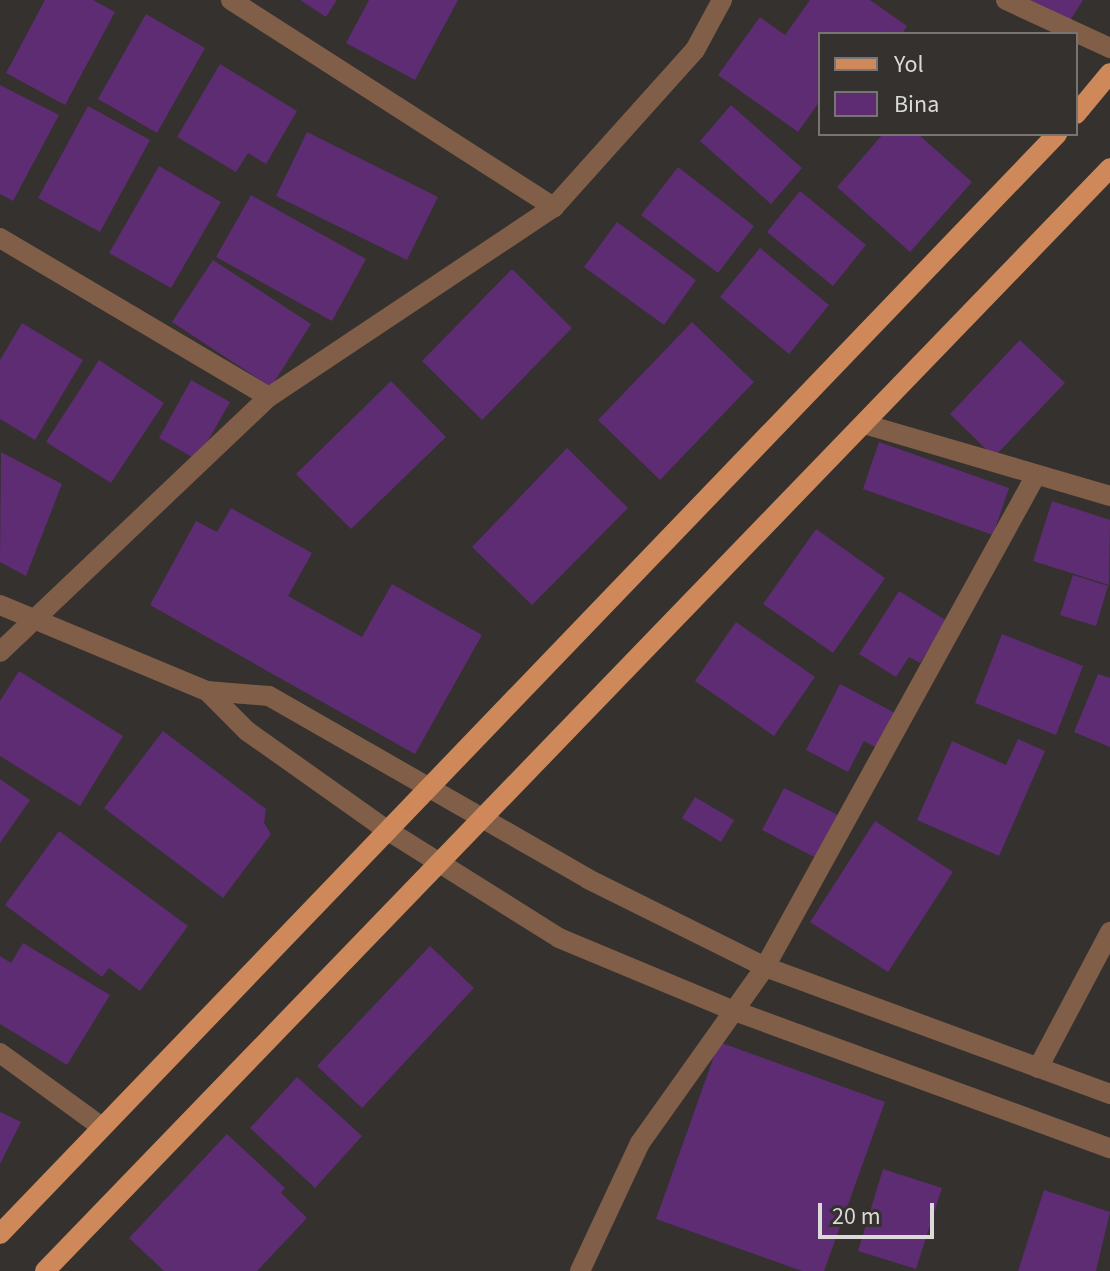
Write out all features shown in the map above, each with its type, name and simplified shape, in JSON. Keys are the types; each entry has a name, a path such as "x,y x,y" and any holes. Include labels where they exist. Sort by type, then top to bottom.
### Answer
{"main road":[{"path":"1078,112 1110,73"},
{"path":"0,1234 1055,136"},
{"path":"45,1271 441,865 1110,168"}],"street":[{"path":"231,0 554,207"},
{"path":"0,652 269,397 554,207 695,50 722,0"},
{"path":"1006,0 1075,32"},
{"path":"1078,33 1110,48"},
{"path":"0,238 269,397"},
{"path":"864,424 1110,496"},
{"path":"580,1271 640,1143 765,967 1036,475"},
{"path":"0,605 207,691 269,696 481,820 765,967 1110,1094"},
{"path":"207,691 247,731 387,830 559,938 732,1010 1110,1148"},
{"path":"1038,1068 1110,932"},
{"path":"0,1053 102,1127"}],"building":[{"path":"45,0 93,0 115,12 65,105 6,73"},
{"path":"300,0 337,0 326,17"},
{"path":"369,0 458,0 415,80 346,43"},
{"path":"810,0 870,0 907,26 903,32 818,32 818,104 798,132 718,75 760,17 785,35"},
{"path":"1010,0 1083,0 1063,32"},
{"path":"146,14 205,48 157,133 98,99"},
{"path":"220,64 297,111 266,164 248,153 236,172 177,137"},
{"path":"0,85 59,115 13,201 0,194"},
{"path":"731,105 802,168 771,204 700,141"},
{"path":"88,106 150,140 100,232 38,198"},
{"path":"307,132 438,197 407,260 276,196"},
{"path":"881,136 920,136 972,182 910,252 837,187"},
{"path":"159,166 221,202 171,288 109,253"},
{"path":"678,167 754,226 718,273 641,215"},
{"path":"800,191 866,245 833,286 767,232"},
{"path":"251,195 366,259 332,321 216,257"},
{"path":"617,222 696,280 664,325 584,267"},
{"path":"760,248 829,305 789,354 720,297"},
{"path":"213,260 311,324 271,387 172,322"},
{"path":"512,269 572,328 482,420 422,361"},
{"path":"692,322 754,382 660,480 598,420"},
{"path":"22,323 83,360 35,440 0,419 0,360"},
{"path":"1020,340 1065,383 994,457 950,414"},
{"path":"99,360 164,403 111,483 46,442"},
{"path":"191,380 230,402 197,460 159,438"},
{"path":"391,381 446,437 351,529 296,474"},
{"path":"879,442 1009,488 993,535 863,489"},
{"path":"567,448 628,508 532,605 472,547"},
{"path":"1,452 62,484 26,576 0,562"},
{"path":"1052,501 1110,520 1109,585 1033,561"},
{"path":"231,508 312,553 288,596 362,637 392,584 482,635 415,754 150,605 196,521 217,532"},
{"path":"816,529 885,578 833,653 763,604"},
{"path":"1073,575 1108,586 1096,626 1060,615"},
{"path":"899,591 947,621 920,663 909,657 896,677 859,654"},
{"path":"736,622 815,677 774,736 695,681"},
{"path":"1002,634 1083,666 1056,735 975,703"},
{"path":"19,671 123,736 80,806 0,756 0,701"},
{"path":"1098,674 1110,678 1110,747 1074,732"},
{"path":"840,684 899,715 881,750 864,741 848,772 806,750"},
{"path":"163,731 266,809 264,823 271,834 223,898 104,808"},
{"path":"1018,739 1045,751 999,856 917,820 952,741 1006,765"},
{"path":"0,779 30,800 0,843"},
{"path":"784,788 842,817 820,860 762,830"},
{"path":"695,797 734,820 721,842 682,818"},
{"path":"875,821 953,872 888,972 810,922"},
{"path":"59,831 188,926 140,991 109,968 102,977 5,905"},
{"path":"23,943 110,995 67,1065 0,1024 0,956 11,963"},
{"path":"430,946 474,988 362,1108 317,1066"},
{"path":"719,1042 885,1102 824,1271 802,1271 656,1219"},
{"path":"297,1077 362,1136 315,1188 250,1128"},
{"path":"0,1112 21,1122 0,1164"},
{"path":"227,1134 285,1188 281,1193 307,1218 257,1271 164,1271 129,1238"},
{"path":"883,1169 942,1188 916,1269 858,1251"},
{"path":"1044,1190 1110,1212 1096,1271 1018,1271"}]}
